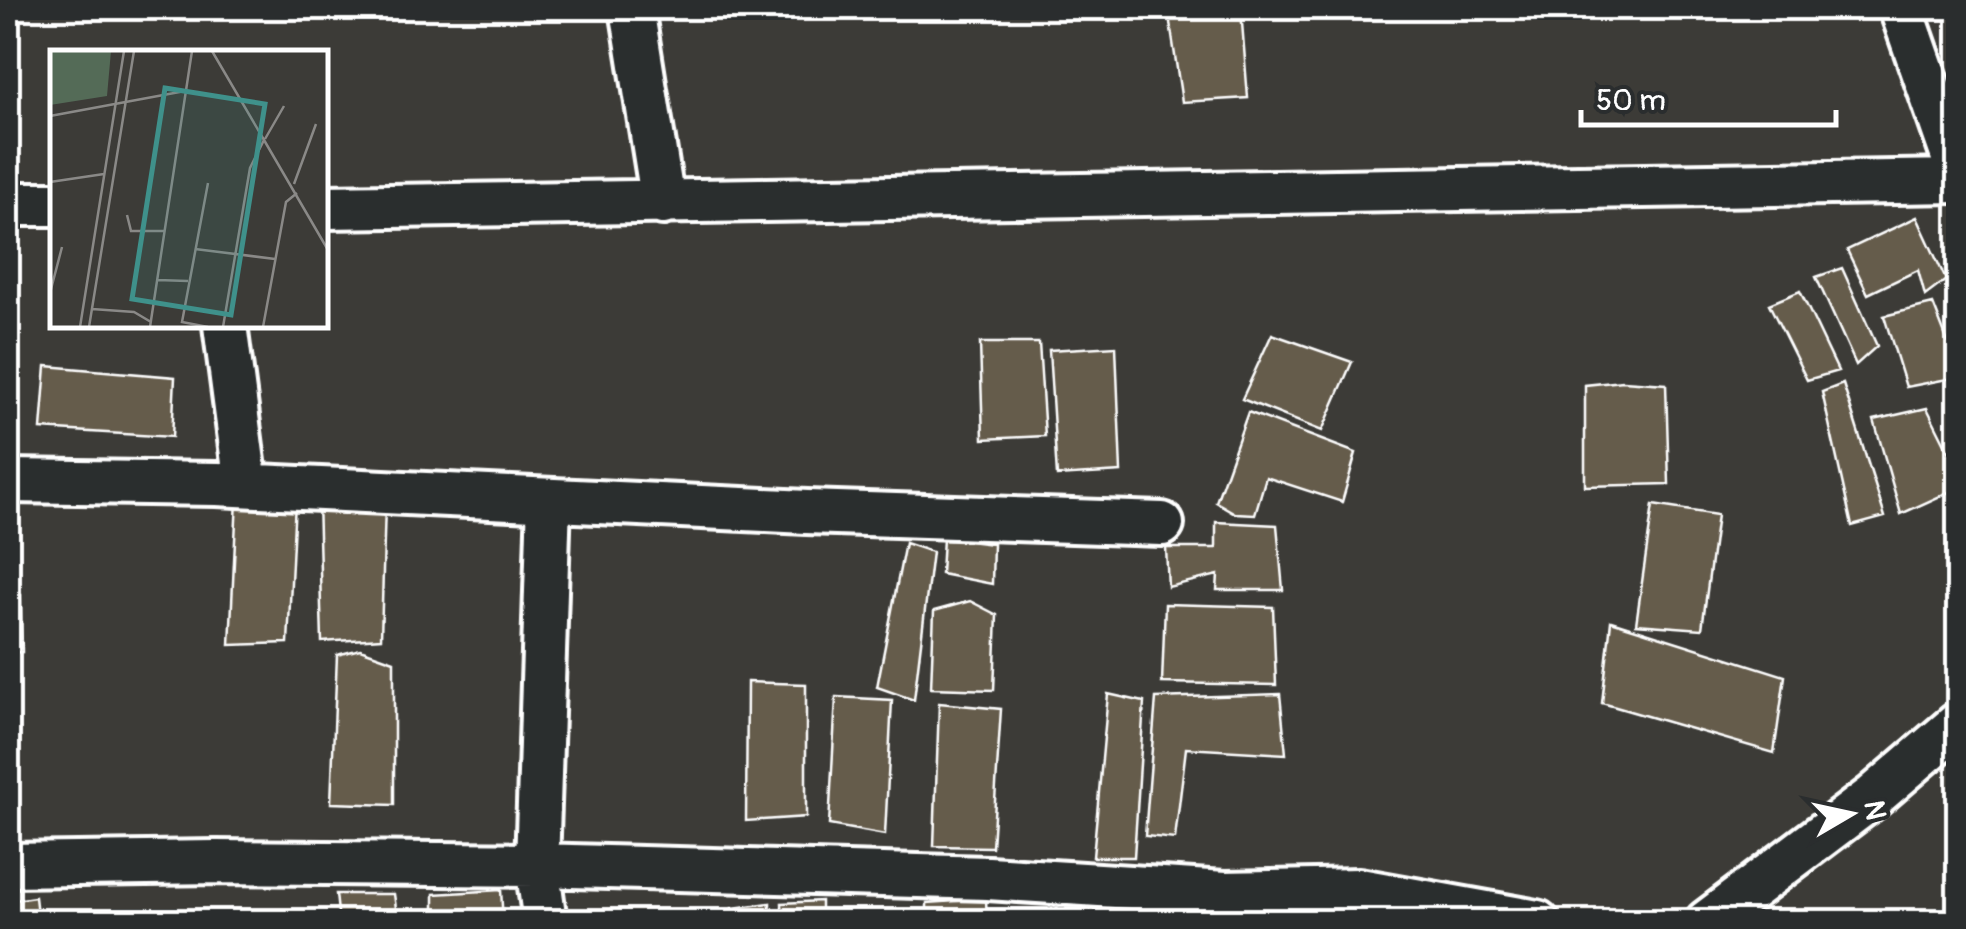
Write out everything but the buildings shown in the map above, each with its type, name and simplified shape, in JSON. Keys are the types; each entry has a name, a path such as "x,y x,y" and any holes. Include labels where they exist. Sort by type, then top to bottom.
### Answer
{"street":[{"path":"632,8 664,203"},
{"path":"1901,8 1958,170"},
{"path":"328,207 1958,181"},
{"path":"8,204 50,204"},
{"path":"225,328 246,485"},
{"path":"8,481 246,485 1162,524"},
{"path":"546,922 537,865 549,500"},
{"path":"1707,922 1874,796 1958,724"},
{"path":"8,865 537,865 988,878 1226,893 1359,890 1537,922"}]}
